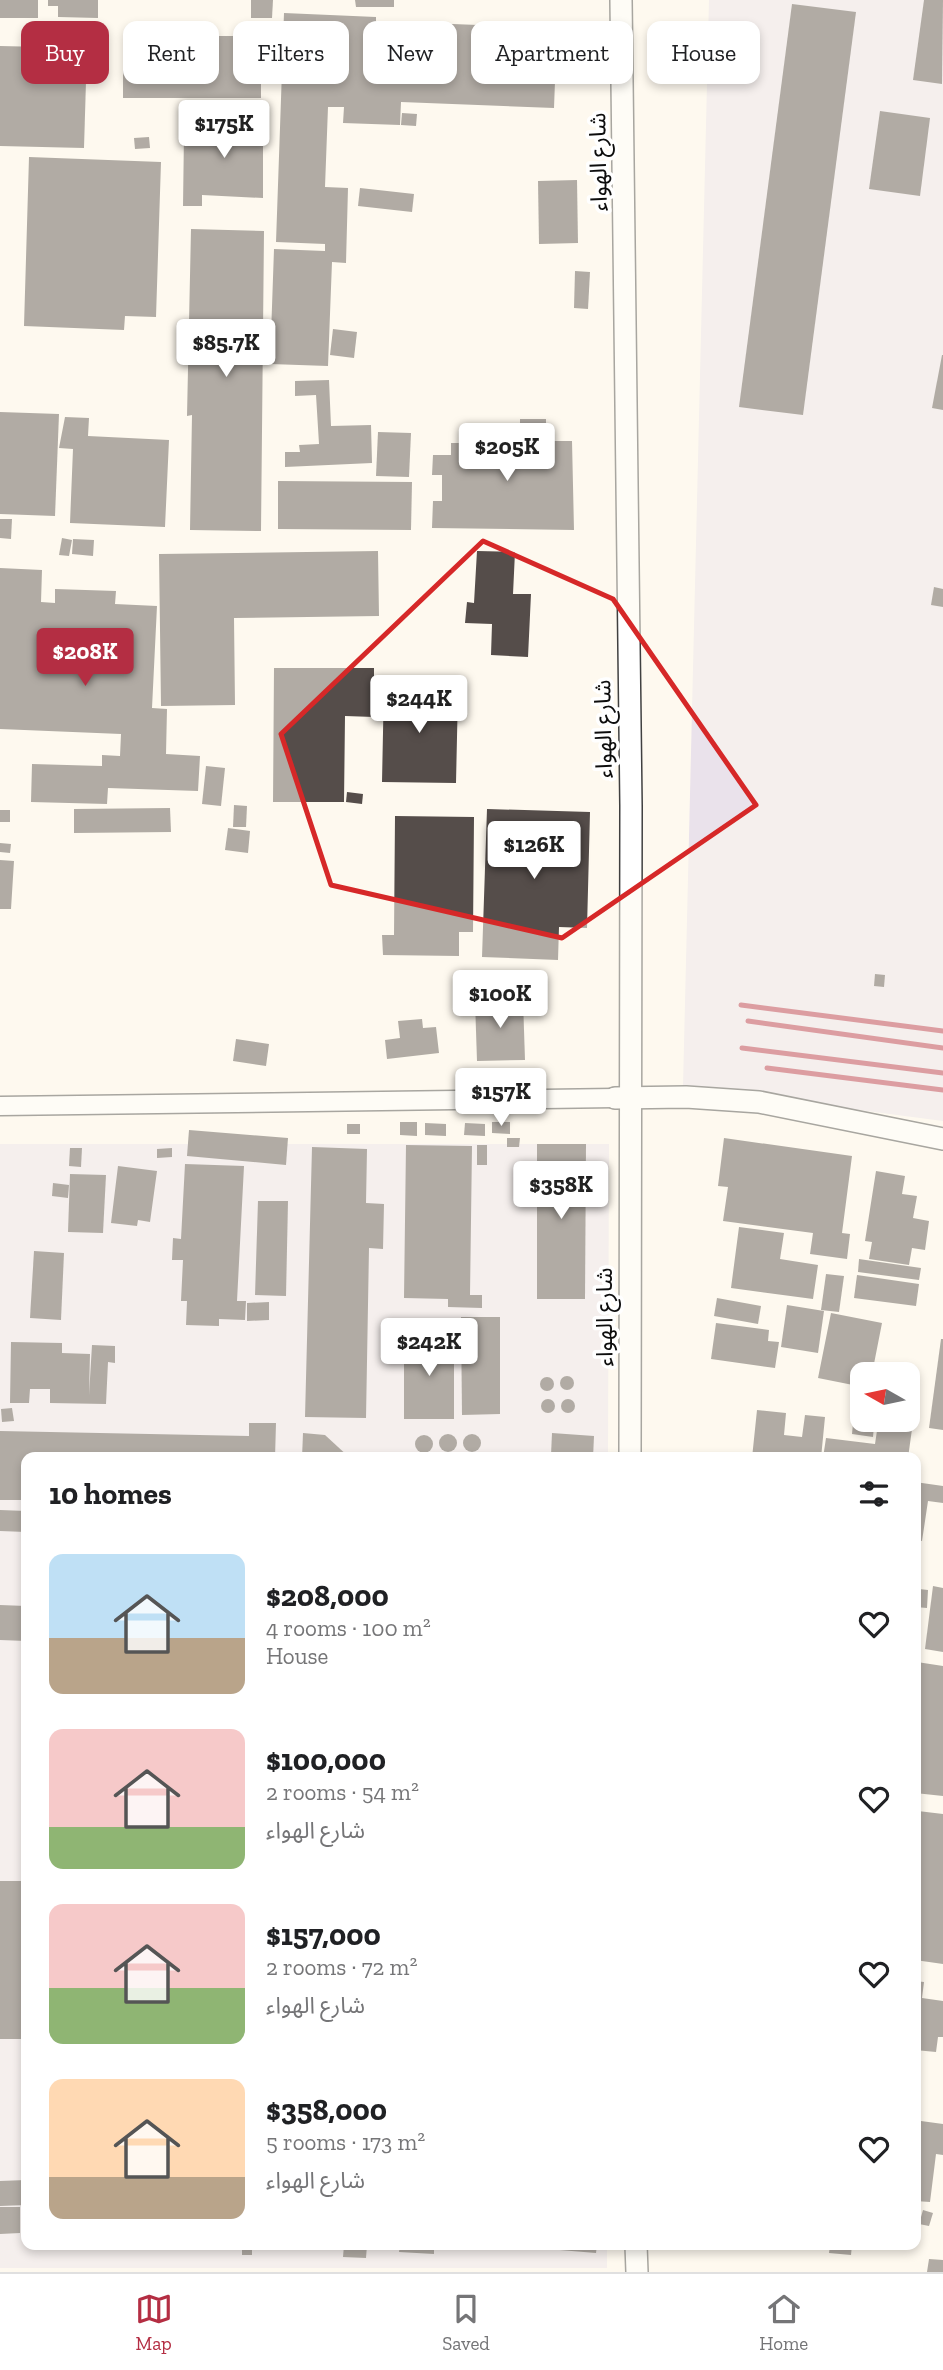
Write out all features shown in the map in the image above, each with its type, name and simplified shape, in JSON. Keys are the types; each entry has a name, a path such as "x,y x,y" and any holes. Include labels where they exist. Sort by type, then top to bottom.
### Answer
{"street":[{"name":"شارع الهواء","path":"621,0 631,806 622,1098 630,1452"},
{"path":"0,1106 686,1097 759,1102 943,1139"},
{"path":"636,2250 637,2272"}],"highlighted area":[{"path":"483,541 613,599 756,805 562,938 331,885 281,734"}],"shaded area":[{"path":"709,0 943,0 943,1121 683,1087 707,84 760,84 760,21 708,21"},
{"path":"0,1144 609,1144 608,1452 21,1452 21,2250 607,2250 607,2268 0,2268"}],"building":[{"path":"0,0 38,0 38,18 0,18"},
{"path":"48,0 98,0 98,18 58,17 58,6 48,6"},
{"path":"251,0 273,0 272,18 251,18"},
{"path":"355,0 394,0 394,7 356,7"},
{"path":"924,0 943,0 942,84 913,80"},
{"path":"792,4 856,12 803,415 739,407"},
{"path":"284,13 376,17 376,21 363,21 363,84 457,84 457,24 471,25 471,84 555,84 554,108 401,102 400,125 343,123 344,107 328,107 325,187 348,188 346,263 332,262 328,366 270,364 274,249 325,251 325,244 276,242 282,84 349,84 349,21 284,21"},
{"path":"219,36 233,36 233,84 261,84 261,98 123,98 123,84 219,84"},
{"path":"0,46 21,46 21,84 86,84 84,148 0,146"},
{"path":"880,111 930,118 920,196 869,189"},
{"path":"402,113 417,114 416,126 401,125"},
{"path":"237,114 263,114 263,198 202,195 202,206 183,206 184,133 196,133 196,120 224,121 224,125 237,125"},
{"path":"149,137 150,148 135,149 134,138"},
{"path":"29,157 161,162 156,317 125,316 124,330 24,326"},
{"path":"577,180 578,243 539,244 538,181"},
{"path":"360,188 414,194 412,212 358,206"},
{"path":"191,229 264,231 261,531 190,530 192,415 187,416"},
{"path":"575,271 590,272 588,309 574,308"},
{"path":"333,329 357,332 354,358 330,355"},
{"path":"943,355 943,410 932,408"},
{"path":"329,380 331,426 371,425 372,463 285,467 285,452 300,452 299,445 319,444 316,395 295,396 295,381"},
{"path":"0,412 59,414 55,516 0,514"},
{"path":"65,417 89,418 88,436 169,440 165,527 70,523 73,449 59,448"},
{"path":"520,419 546,419 546,441 572,441 574,530 432,528 433,501 442,501 442,475 432,475 433,455 451,455 451,443 492,443 492,436 520,437"},
{"path":"378,432 411,433 409,477 376,476"},
{"path":"278,481 412,482 411,530 278,529"},
{"path":"0,519 12,519 11,539 0,538"},
{"path":"62,538 72,540 69,556 59,555"},
{"path":"73,539 94,540 93,556 72,554"},
{"path":"378,551 379,616 234,618 235,705 161,706 159,554"},
{"path":"477,551 515,552 513,594 531,594 528,657 491,655 492,624 465,623 467,602 474,603"},
{"path":"0,568 42,570 41,602 55,603 55,589 116,591 115,604 157,606 152,708 167,709 166,754 200,756 198,791 108,788 107,804 31,802 32,764 102,766 102,755 120,756 121,734 0,729"},
{"path":"934,587 943,589 943,607 931,605"},
{"path":"274,668 374,668 374,717 345,716 344,802 273,802"},
{"path":"384,683 425,683 424,691 458,692 456,783 382,782"},
{"path":"206,766 225,768 221,806 202,804"},
{"path":"347,792 363,794 362,804 346,802"},
{"path":"234,805 247,806 246,827 233,827"},
{"path":"170,808 171,832 74,833 74,809"},
{"path":"487,809 590,812 587,928 559,927 558,960 482,957"},
{"path":"0,810 10,810 10,822 0,822"},
{"path":"395,816 474,817 473,932 459,932 459,956 383,955 382,935 394,935"},
{"path":"228,828 250,831 248,853 225,850"},
{"path":"0,843 11,844 10,853 0,852"},
{"path":"0,860 14,861 11,909 0,909"},
{"path":"875,974 885,975 884,987 874,986"},
{"path":"523,1000 525,1060 477,1061 475,1001"},
{"path":"422,1019 423,1028 436,1027 439,1053 387,1059 385,1040 400,1038 398,1021"},
{"path":"236,1039 269,1044 266,1066 233,1061"},
{"path":"400,1122 417,1122 417,1136 400,1135"},
{"path":"492,1122 510,1122 510,1134 492,1133"},
{"path":"425,1123 446,1124 446,1136 425,1135"},
{"path":"465,1123 485,1124 485,1136 464,1135"},
{"path":"347,1124 360,1124 360,1134 347,1134"},
{"path":"189,1130 288,1138 286,1165 187,1156"},
{"path":"507,1138 520,1138 519,1147 507,1147"},
{"path":"724,1138 852,1156 842,1233 850,1234 847,1259 810,1254 813,1233 723,1221 728,1187 718,1186"},
{"path":"537,1144 586,1144 585,1299 537,1299"},
{"path":"406,1145 472,1146 470,1295 482,1295 482,1308 448,1307 448,1299 404,1298"},
{"path":"477,1145 487,1145 487,1165 477,1165"},
{"path":"312,1147 367,1149 366,1203 384,1204 383,1249 369,1248 366,1418 305,1417"},
{"path":"70,1148 82,1148 81,1167 69,1166"},
{"path":"172,1148 172,1157 157,1158 157,1149"},
{"path":"185,1164 244,1166 237,1301 246,1301 245,1320 219,1319 219,1326 186,1325 187,1301 181,1301 183,1260 172,1260 173,1238 181,1239"},
{"path":"118,1166 157,1171 150,1222 138,1220 137,1226 111,1223"},
{"path":"876,1171 905,1176 902,1194 917,1196 913,1218 929,1221 925,1250 912,1248 909,1265 869,1259 872,1242 865,1241"},
{"path":"70,1174 106,1175 103,1233 68,1232"},
{"path":"53,1183 69,1185 68,1198 52,1196"},
{"path":"258,1201 288,1201 286,1296 255,1295"},
{"path":"739,1227 784,1233 780,1259 818,1265 813,1299 731,1288"},
{"path":"34,1251 64,1253 61,1320 30,1318"},
{"path":"859,1259 921,1268 919,1280 858,1272"},
{"path":"826,1274 844,1276 839,1312 821,1310"},
{"path":"857,1275 919,1284 916,1306 854,1298"},
{"path":"717,1298 761,1306 758,1324 714,1316"},
{"path":"269,1302 269,1320 247,1321 247,1303"},
{"path":"787,1305 824,1311 818,1353 781,1347"},
{"path":"831,1313 882,1323 874,1362 850,1362 850,1384 818,1378"},
{"path":"461,1317 500,1317 500,1414 462,1415"},
{"path":"716,1323 769,1330 768,1341 779,1342 775,1368 711,1359"},
{"path":"404,1338 454,1338 454,1419 404,1419"},
{"path":"943,1339 943,1430 929,1428"},
{"path":"11,1342 62,1343 62,1353 90,1354 89,1395 92,1345 115,1346 115,1363 108,1362 106,1404 50,1403 50,1389 30,1389 29,1403 10,1403"},
{"path":"567,1376 572,1378 572,1388 567,1390 562,1388 560,1383 562,1378"},
{"path":"547,1377 552,1379 552,1389 547,1391 542,1389 540,1384 542,1379"},
{"path":"548,1399 553,1401 553,1411 548,1413 543,1411 541,1406 543,1401"},
{"path":"568,1399 573,1401 573,1411 568,1413 563,1411 561,1406 563,1401"},
{"path":"12,1408 14,1421 2,1422 1,1409"},
{"path":"757,1410 786,1413 784,1435 802,1437 805,1415 825,1417 822,1452 753,1452"},
{"path":"249,1423 276,1423 275,1452 21,1452 21,1500 0,1500 0,1431 249,1436"},
{"path":"852,1432 873,1432 873,1437"},
{"path":"877,1432 912,1432 909,1452 824,1452 826,1438 875,1444"},
{"path":"303,1433 325,1435 343,1452 302,1452"},
{"path":"552,1433 594,1436 593,1452 551,1452"},
{"path":"444,1434 452,1434 457,1443 455,1450 444,1452 439,1447 439,1439"},
{"path":"468,1434 476,1434 481,1443 479,1450 468,1452 463,1447 463,1439"},
{"path":"420,1435 428,1435 433,1440 433,1448 430,1452 418,1452 415,1448 415,1440"},
{"path":"921,1483 943,1486 943,1503 928,1501 922,1541"},
{"path":"0,1510 21,1511 21,1532 0,1531"},
{"path":"933,1586 943,1588 943,1652 925,1649"},
{"path":"921,1589 928,1590 927,1608 921,1608"},
{"path":"0,1605 21,1606 21,1641 0,1640"},
{"path":"921,1663 943,1666 943,1796 921,1794"},
{"path":"921,1811 943,1814 943,1964 921,1961"},
{"path":"0,1881 21,1881 21,2039 0,2039"},
{"path":"921,1982 924,1982 922,1998 943,2001 943,2037 938,2037 936,2052 921,2051"},
{"path":"921,2121 943,2124 943,2155 936,2154 930,2202 921,2201"},
{"path":"21,2180 21,2205 0,2206 0,2181"},
{"path":"0,2207 20,2207 20,2233 0,2234"},
{"path":"923,2210 933,2213 929,2226 921,2224"},
{"path":"242,2250 252,2250 252,2255 242,2255"},
{"path":"344,2250 367,2250 366,2258 343,2257"},
{"path":"434,2250 434,2254 399,2252"},
{"path":"560,2250 596,2250 596,2253"},
{"path":"829,2250 852,2250 851,2255 829,2253"},
{"path":"929,2259 943,2260 943,2272 927,2272"}],"railway":[{"path":"741,1005 943,1031"},
{"path":"748,1021 943,1048"},
{"path":"742,1048 943,1073"},
{"path":"767,1068 943,1090"}]}
